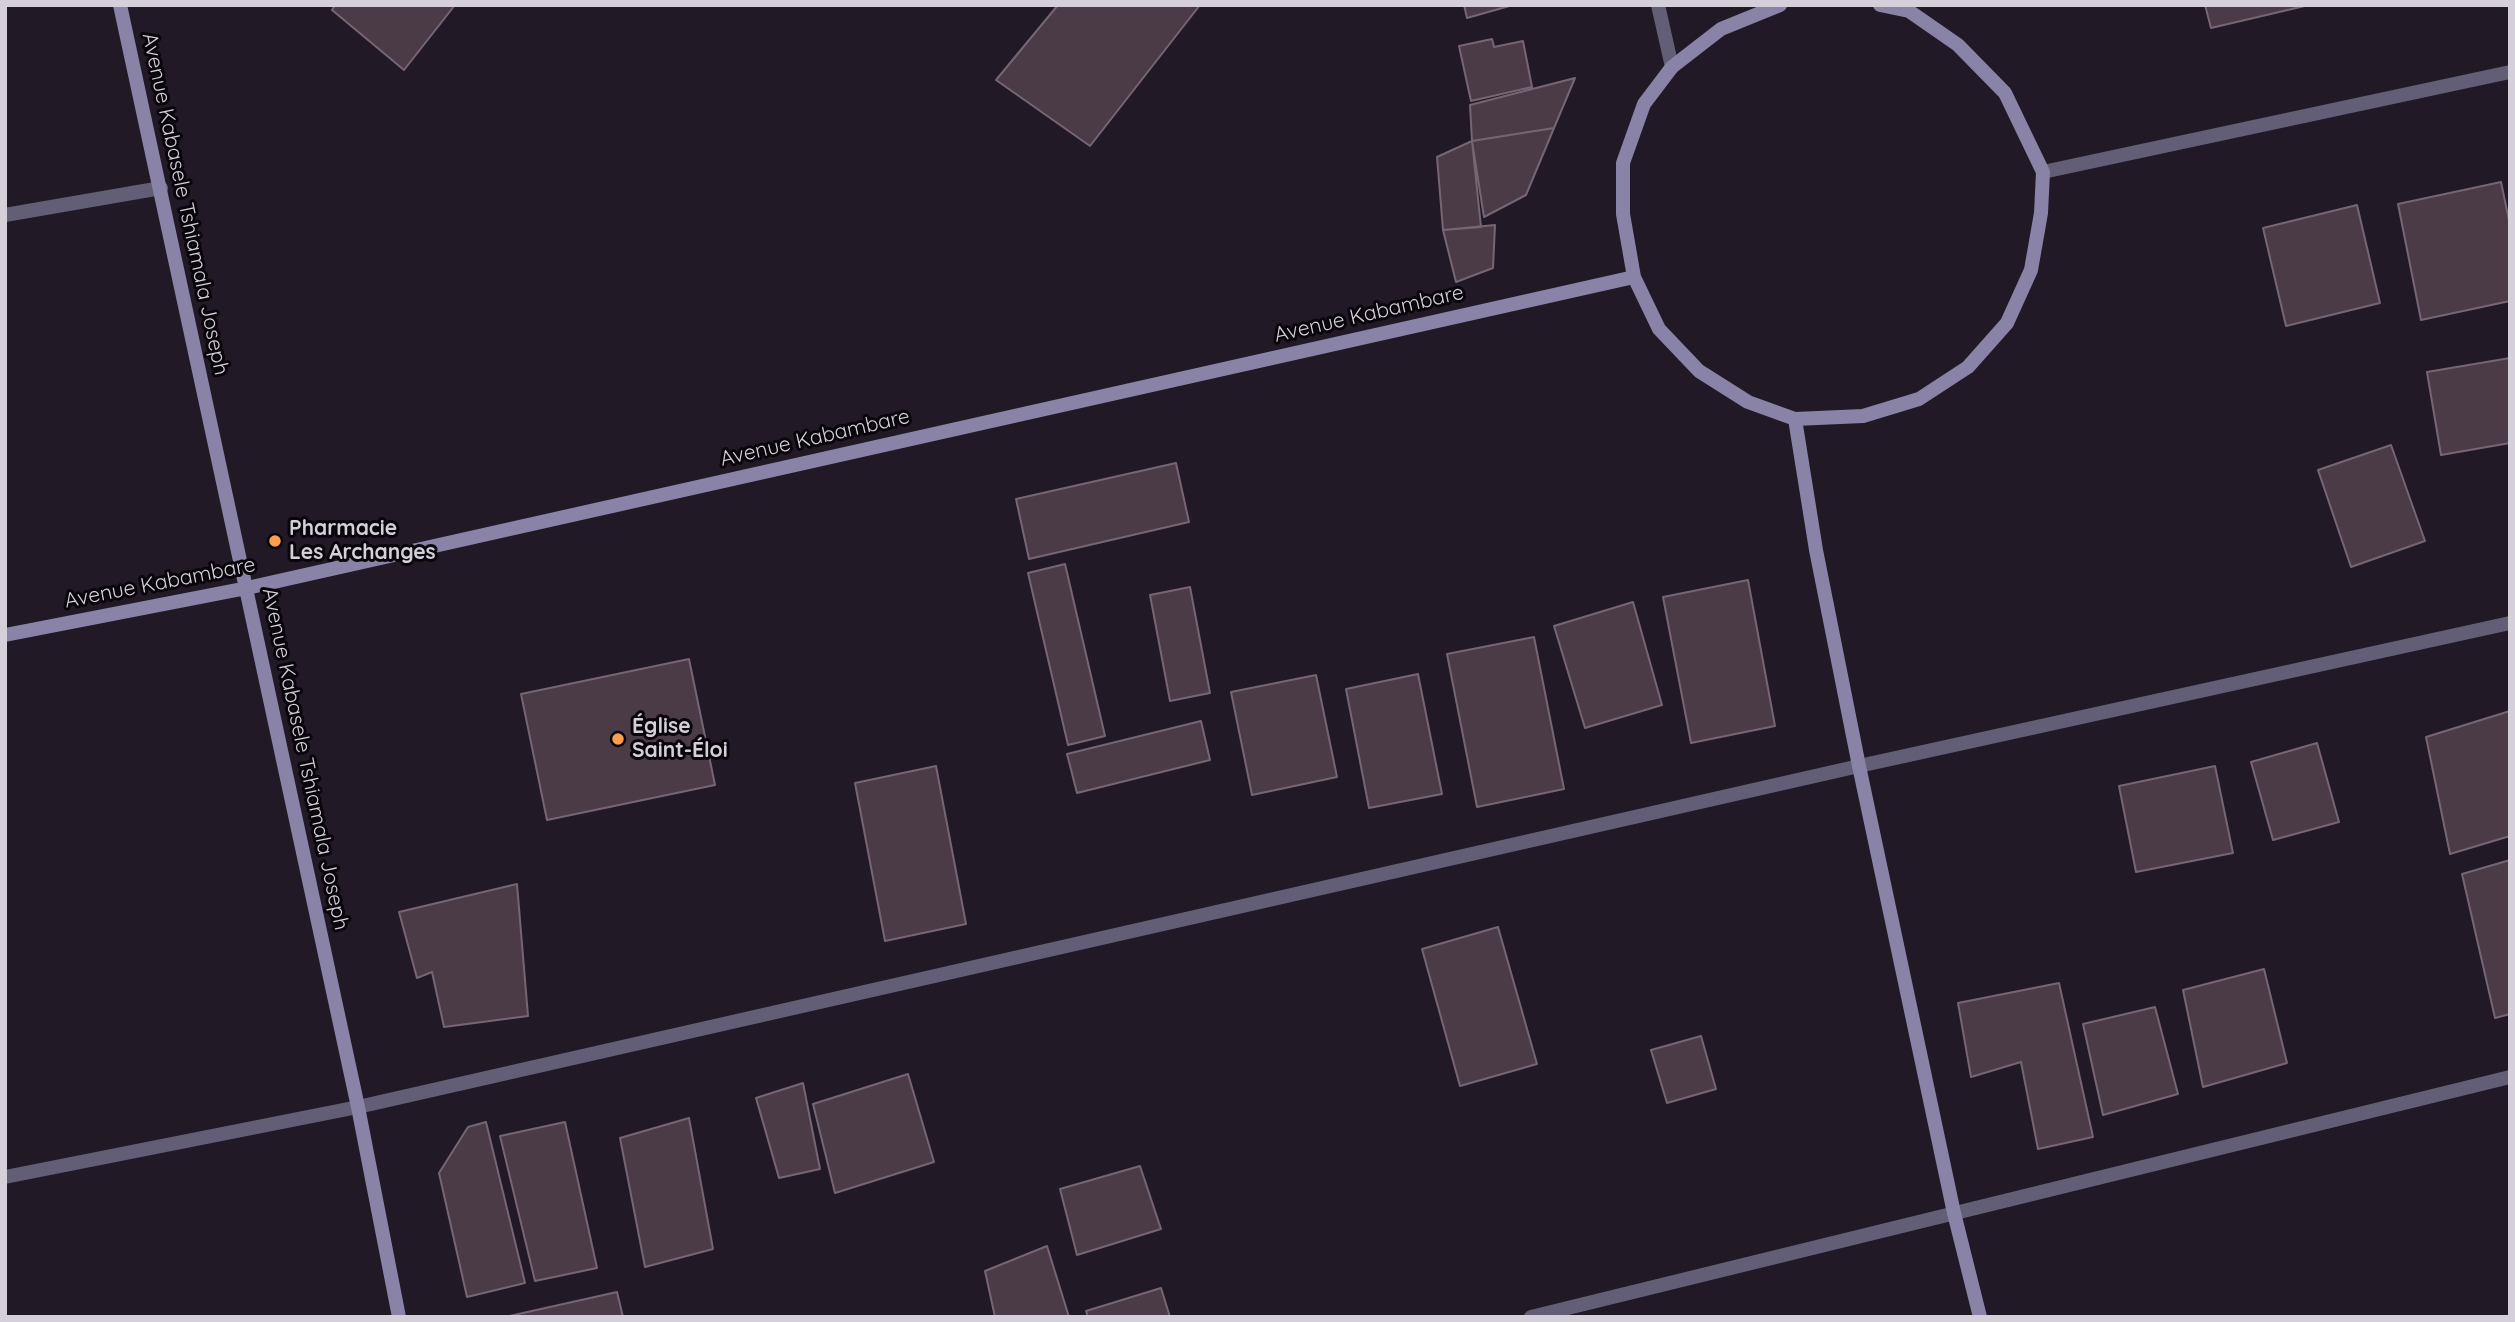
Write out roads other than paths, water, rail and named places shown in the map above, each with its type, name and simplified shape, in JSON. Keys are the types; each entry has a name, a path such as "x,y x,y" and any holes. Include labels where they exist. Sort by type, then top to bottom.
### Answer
{"main road":[{"name":"Avenue Kabasele Tshiamala Joseph","path":"120,5 358,1107 399,1317"},
{"path":"1780,5 1721,29 1672,67 1644,104 1623,163 1623,214 1634,277 1659,328 1699,371 1748,402 1795,419 1863,416 1919,399 1968,367 2007,323 2031,270 2041,213 2043,172 2005,93 1958,45 1909,11 1880,5"},
{"name":"Avenue Kabambare","path":"5,635 247,588 1634,277"},
{"path":"1795,419 1816,550 1859,766 1954,1213 1980,1317"}],"street":[{"path":"1658,5 1672,67"},
{"path":"2043,172 2510,72"},
{"path":"5,215 161,188"},
{"path":"5,1177 358,1107 1859,766 2510,623"},
{"path":"1531,1317 2510,1077"}],"place":[{"name":"Pharmacie Les Archanges","path":"275,541"},
{"name":"Église Saint-Éloi","path":"618,739"}]}
